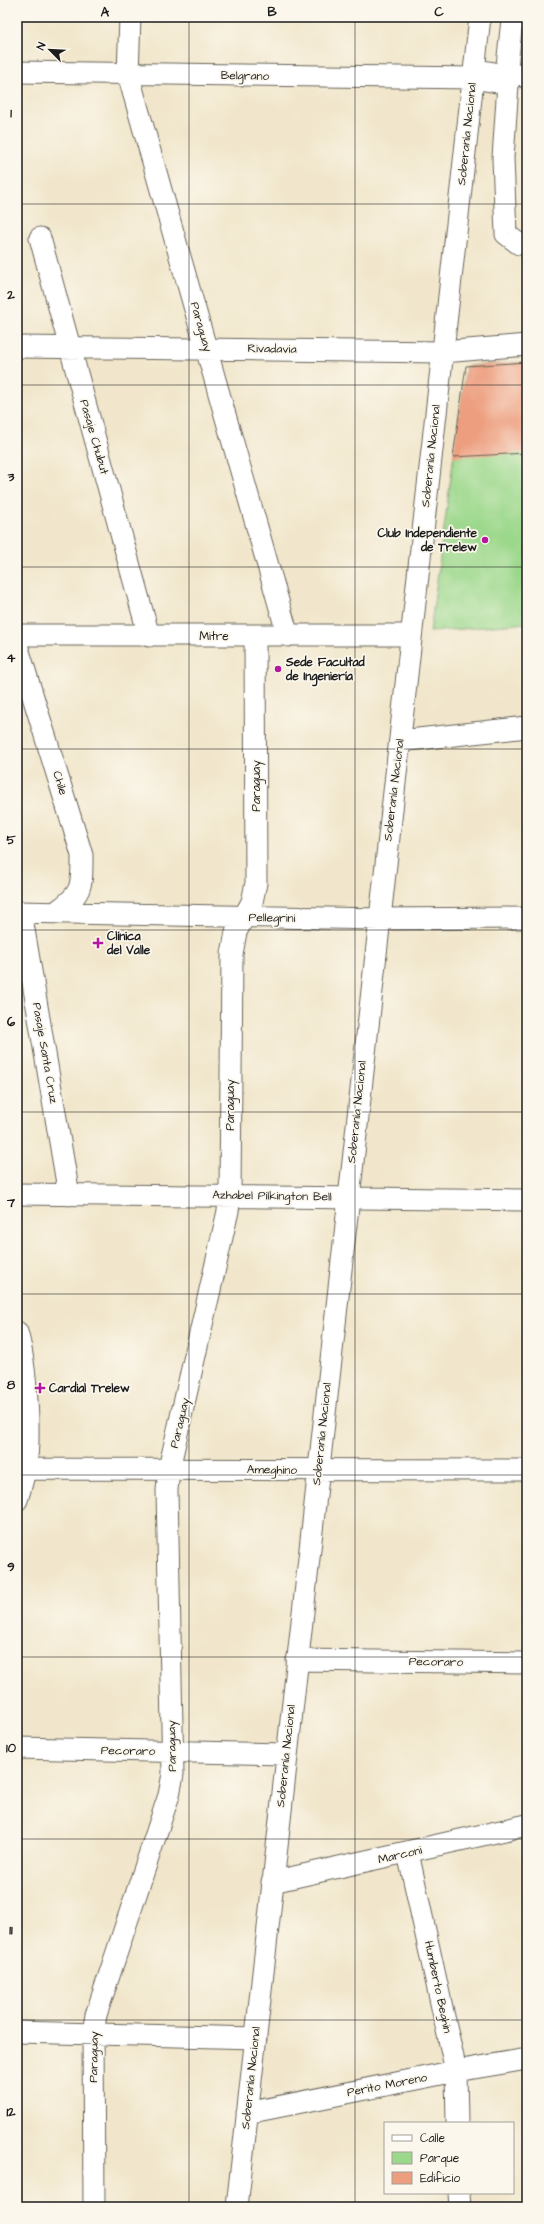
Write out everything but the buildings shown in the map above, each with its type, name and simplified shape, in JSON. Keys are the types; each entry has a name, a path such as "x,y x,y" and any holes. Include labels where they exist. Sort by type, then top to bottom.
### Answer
{"street":[{"name":"Paraguay","path":"130,17 128,74 288,636"},
{"name":"Soberanía Nacional","path":"237,2207 286,1754 480,17"},
{"path":"506,74 512,20 527,19"},
{"name":"Belgrano","path":"17,72 128,74 474,74"},
{"path":"474,74 524,74 527,78"},
{"path":"474,74 508,84 503,158 506,234 519,244 527,243"},
{"name":"Pasaje Chubut","path":"40,238 68,346 149,636"},
{"name":"Rivadavia","path":"17,347 68,346 443,352 527,345"},
{"name":"Mitre","path":"17,634 149,636 411,635"},
{"name":"Paraguay","path":"94,2207 93,2033 96,2015 169,1795 173,1774 167,1490 170,1469 228,1211 230,1195 232,954 236,932 252,902 256,883 255,636"},
{"name":"Chile","path":"17,645 82,855 81,880 78,892 74,900 56,912"},
{"path":"400,741 527,727"},
{"name":"Pellegrini","path":"19,912 379,919 527,918"},
{"name":"Pasaje Santa Cruz","path":"19,912 69,1195"},
{"name":"Azhabel Pilkington Bell","path":"17,1194 230,1195 527,1200"},
{"path":"17,1332 23,1356 27,1432 17,1500"},
{"name":"Ameghino","path":"21,1469 318,1471 527,1470"},
{"name":"Pecoraro","path":"297,1660 527,1663"},
{"name":"Pecoraro","path":"17,1748 286,1754"},
{"name":"Marconi","path":"272,1882 408,1853 527,1825"},
{"name":"Humberto Beghin","path":"408,1853 456,2071 458,2122"},
{"path":"17,2032 256,2038"},
{"name":"Perito Moreno","path":"247,2113 456,2071 527,2059"},
{"path":"459,2194 460,2207"}],"green space":[{"name":"Club Independiente de Trelew","path":"527,362 527,623 430,632 466,366"}],"place":[{"name":"Club Independiente de Trelew","path":"485,540"},
{"name":"Sede Facultad de Ingeniería","path":"278,669"},
{"name":"Clínica del Valle","path":"98,943"},
{"name":"Cardial Trelew","path":"40,1388"}]}
